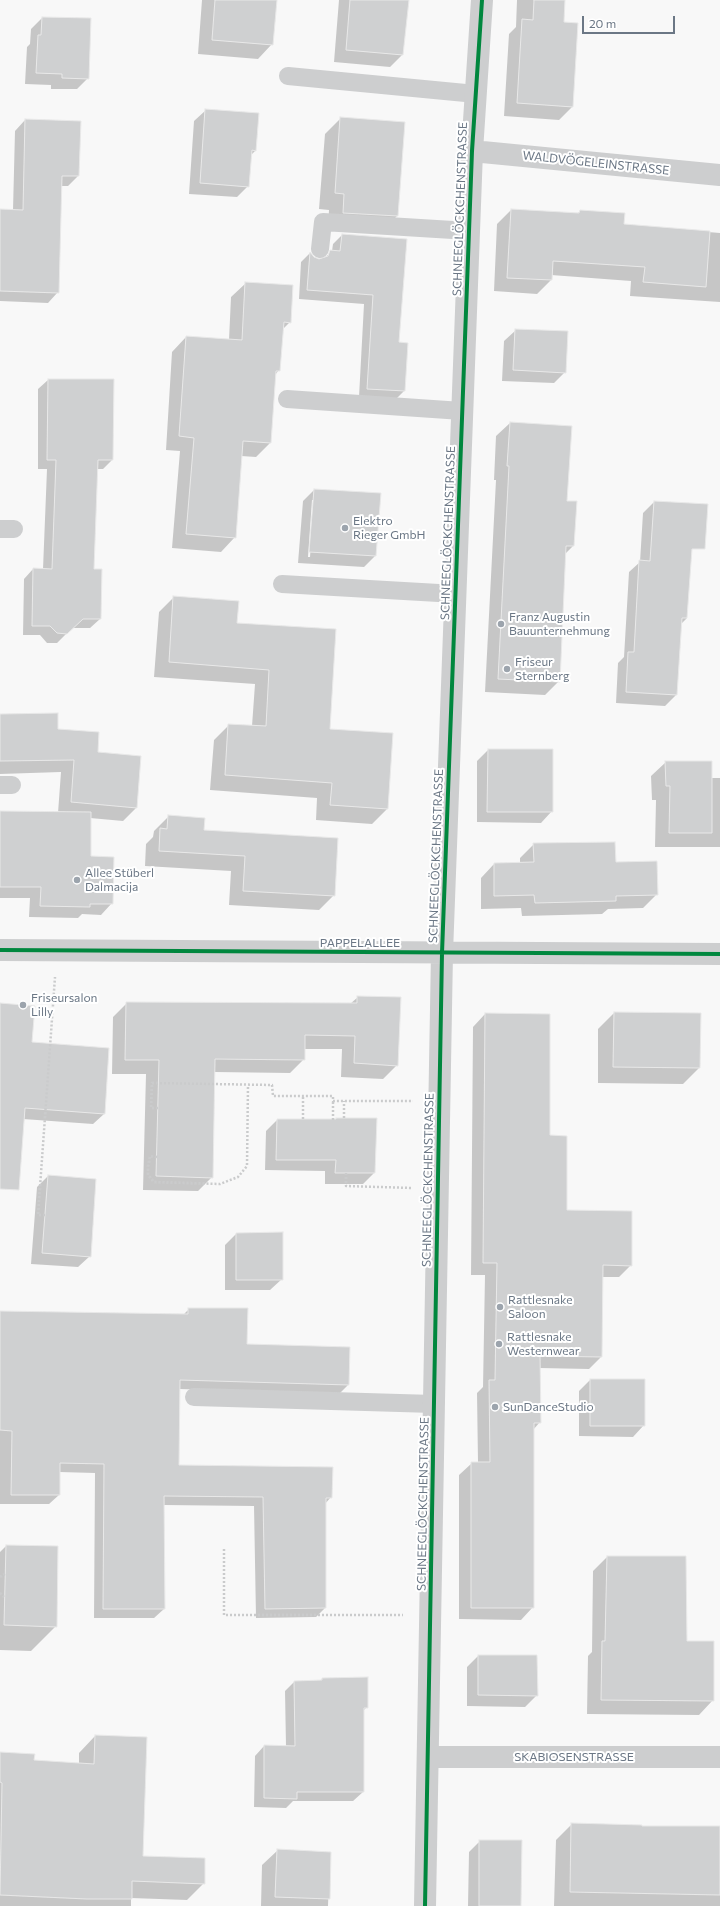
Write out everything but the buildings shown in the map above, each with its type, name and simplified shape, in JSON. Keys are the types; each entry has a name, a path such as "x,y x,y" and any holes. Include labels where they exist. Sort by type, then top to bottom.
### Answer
{"street":[{"name":"SCHNEEGLÖCKCHENSTRASSE","path":"425,1906 442,953 472,151 482,0"},
{"name":"WALDVÖGELEINSTRASSE","path":"472,151 720,176"},
{"name":"PAPPELALLEE","path":"0,950 720,954"},
{"name":"SKABIOSENSTRASSE","path":"428,1757 720,1757"}],"lane":[{"path":"288,76 476,94"},
{"path":"320,249 322,222 469,232"},
{"path":"287,399 462,411"},
{"path":"282,584 456,594"},
{"path":"194,1397 434,1404"}],"path":[{"path":"45,1215 38,1215 57,951"},
{"path":"158,1108 151,1108 152,1083 272,1085 273,1096 333,1096 333,1120"},
{"path":"157,1157 150,1156 148,1167 148,1175 154,1182 220,1184 238,1177 247,1166 248,1085"},
{"path":"303,1096 303,1120"},
{"path":"333,1101 440,1101"},
{"path":"344,1101 344,1118"},
{"path":"346,1173 346,1186 438,1189"},
{"path":"224,1549 224,1615 431,1615"},
{"path":"0,1577 5,1574"},
{"path":"0,1593 4,1597"}],"cycle path":[{"path":"425,1906 442,953 472,151 482,0"},
{"path":"0,950 720,954"}],"place":[{"name":"Elektro Rieger GmbH","path":"345,528"},
{"name":"Franz Augustin Bauunternehmung","path":"501,624"},
{"name":"Friseur Sternberg","path":"507,669"},
{"name":"Allee Stüberl Dalmacija","path":"77,880"},
{"name":"Friseursalon Lilly","path":"23,1005"},
{"name":"Rattlesnake Saloon","path":"500,1307"},
{"name":"Rattlesnake Westernwear","path":"499,1344"},
{"name":"SunDanceStudio","path":"495,1407"}]}
